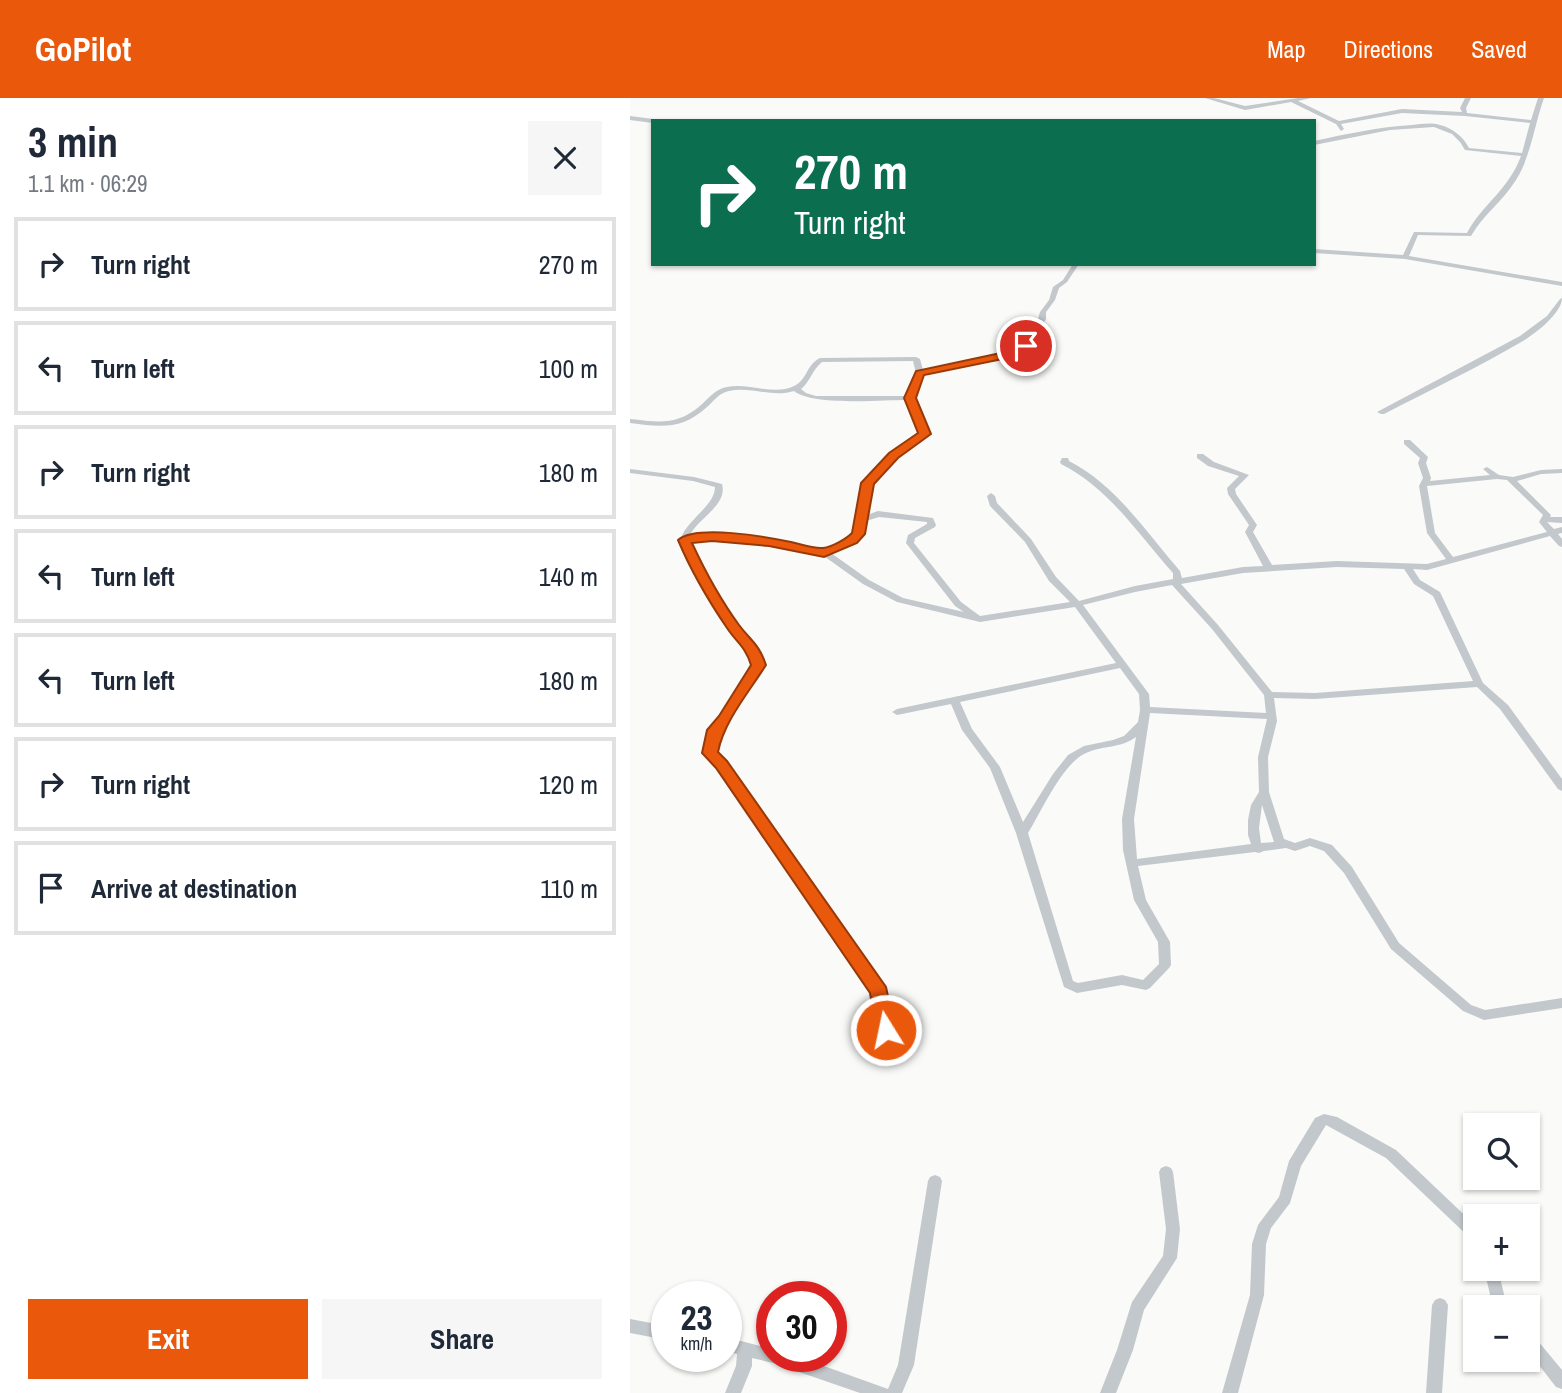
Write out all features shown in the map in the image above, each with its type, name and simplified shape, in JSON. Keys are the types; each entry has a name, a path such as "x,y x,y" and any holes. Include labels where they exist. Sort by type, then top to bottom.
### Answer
{"street":[{"path":"1208,98 1245,108 1308,98"},
{"path":"1462,113 1468,98"},
{"path":"1405,257 1416,233 1469,235 1492,201 1512,182 1525,155 1531,122 1541,98"},
{"path":"1293,101 1338,123 1348,135"},
{"path":"1338,123 1409,110 1462,113 1531,122"},
{"path":"630,118 651,121"},
{"path":"1316,143 1348,135 1436,125 1462,139 1467,149 1525,155"},
{"path":"1316,251 1405,257 1562,284"},
{"path":"920,373 1018,352 1026,346 1042,319 1056,287 1065,281 1075,266"},
{"path":"1381,412 1523,338 1549,317 1562,300"},
{"path":"630,421 671,425 682,423 724,389 786,391 796,388 803,384 816,361 829,358 916,359 920,373 910,398 925,434 894,456 867,483 859,534 852,540 824,552"},
{"path":"796,388 803,395 816,398 910,398"},
{"path":"1407,442 1424,457 1422,463 1427,478 1424,484 1431,533 1451,560"},
{"path":"1200,456 1211,464 1245,475 1231,488 1232,494 1253,525 1249,532 1269,568"},
{"path":"1065,460 1064,462 1109,496 1147,536 1177,573 1178,580 1175,583"},
{"path":"1488,469 1497,477"},
{"path":"630,471 694,479 719,486 721,494 718,500 691,524 684,540 698,572 734,629 753,648 759,665 725,719 715,730 710,753 879,992 889,1050"},
{"path":"1424,484 1497,477 1511,480 1541,472 1562,471"},
{"path":"1511,480 1544,511 1546,515 1543,522 1557,531 1562,544"},
{"path":"954,700 967,730 995,767 1022,833 1068,984 1077,988 1122,979 1146,985 1165,965 1164,942 1140,900 1132,863 1128,819 1145,710 1144,694 1077,604 1052,579 1028,541 1009,523 990,496"},
{"path":"861,520 883,514 930,520 932,526 911,537 910,543 958,604 980,619"},
{"path":"1544,519 1562,520"},
{"path":"684,540 712,537 769,542 824,552 866,582 900,600 980,619 1077,604 1135,589 1243,570 1337,564 1427,567 1557,531"},
{"path":"1408,568 1417,582 1437,594 1479,684 1504,707 1562,787"},
{"path":"1175,583 1215,627 1269,695 1272,716 1263,757 1264,792 1279,841 1295,847 1310,842 1328,848 1348,870 1395,946 1467,1008 1484,1016 1562,1003"},
{"path":"897,712 1120,665"},
{"path":"1269,695 1315,696 1479,684"},
{"path":"1145,710 1272,716"},
{"path":"1022,833 1066,762 1081,751 1104,747 1134,736 1142,724"},
{"path":"1259,849 1253,839 1255,803 1264,792"},
{"path":"1132,863 1286,844"},
{"path":"1230,1393 1257,1295 1259,1244 1265,1225 1285,1199 1294,1165 1324,1119 1391,1154 1463,1223"},
{"path":"1108,1393 1125,1350 1137,1307 1170,1258 1173,1229 1167,1172"},
{"path":"894,1393 906,1365 935,1181"},
{"path":"1434,1393 1440,1305"},
{"path":"630,1326 651,1330"},
{"path":"742,1347 756,1351"},
{"path":"733,1393 744,1366 745,1348"},
{"path":"1540,1355 1562,1382"},
{"path":"820,1372 882,1393"}],"route":[{"path":"886,1030 879,992 822,907 710,753 715,730 725,719 759,665 753,648 734,629 698,572 684,540 712,537 769,542 824,552 846,544 859,534 867,483 894,456 925,434 910,398 920,373 1013,354 1026,346"}]}
